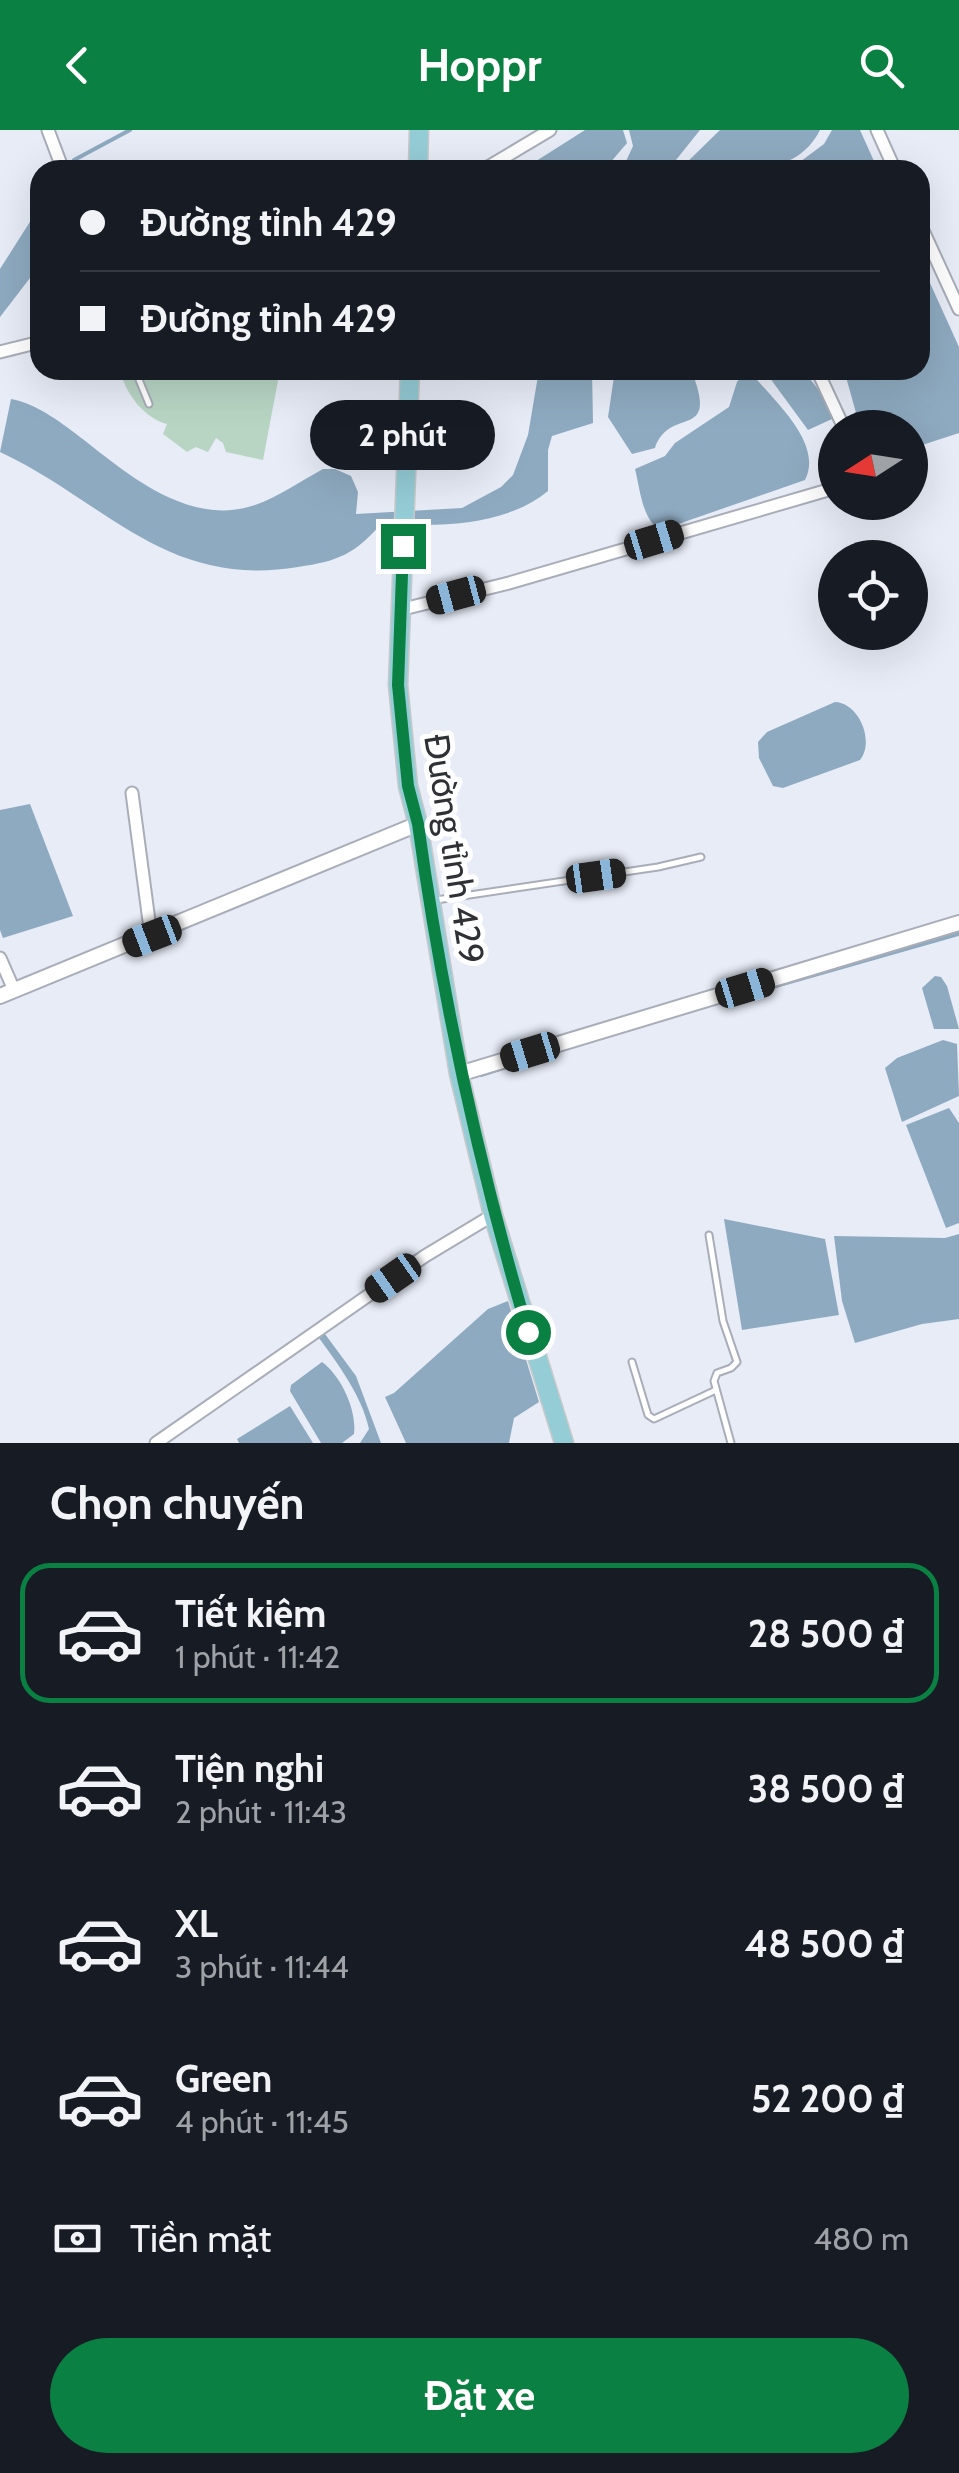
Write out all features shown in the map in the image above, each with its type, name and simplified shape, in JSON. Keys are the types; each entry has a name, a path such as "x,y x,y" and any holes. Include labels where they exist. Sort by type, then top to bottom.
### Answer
{"main road":[{"path":"418,160 420,130"},
{"name":"Đường tỉnh 429","path":"410,380 398,685 408,786 418,824 459,1074 493,1215 564,1443"}],"street":[{"path":"48,130 59,160"},
{"path":"500,160 550,130"},
{"path":"877,130 891,160"},
{"path":"930,246 959,309"},
{"path":"0,352 30,344"},
{"path":"822,380 836,410"},
{"path":"403,609 818,493"},
{"path":"132,793 152,936"},
{"path":"0,958 7,993 418,824"},
{"path":"459,1074 959,923"},
{"path":"156,1443 425,1256 493,1215"}],"lane":[{"path":"139,380 149,404"},
{"path":"428,902 658,867 702,856"},
{"path":"709,1235 723,1321 736,1362 717,1372 714,1381 731,1443"},
{"path":"632,1362 648,1415 654,1419 716,1390"}],"green space":[{"path":"124,380 278,380 263,460 226,452 216,438 208,452 196,447 187,452 163,434 167,424 151,416"}],"water":[{"path":"585,130 623,130 627,143 613,160 538,160"},
{"path":"629,130 700,130 676,160 627,160 633,146"},
{"path":"720,130 820,130 808,147 790,160 689,160"},
{"path":"832,130 860,130 874,160 802,160 824,144"},
{"path":"30,222 30,278 0,317 0,269"},
{"path":"930,283 959,347 959,433 928,443 928,410 855,410 847,380 930,380"},
{"path":"537,380 592,380 593,423 552,436 548,491 530,503 469,522 382,523 363,542 325,562 252,570 211,565 173,553 0,452 11,399 50,415 142,483 185,504 231,510 255,505 323,469 335,469 351,476 358,492 356,514 462,508 501,487 513,475 528,435"},
{"path":"614,380 695,380 700,407 696,415 662,435 655,448 632,454 608,417"},
{"path":"757,380 794,423 808,451 805,480 661,530 646,512 635,469 665,456 675,443 729,407 737,382"},
{"path":"771,380 811,380 830,410 818,410 818,425 808,430"},
{"path":"835,702 851,709 862,724 866,743 860,760 783,788 773,786 759,758 758,742 767,732"},
{"path":"30,804 73,916 3,938 0,810"},
{"path":"935,976 941,977 947,986 959,1029 934,1029 922,988"},
{"path":"943,1040 957,1044 959,1096 902,1122 885,1068 897,1058"},
{"path":"949,1108 959,1123 959,1223 946,1228 906,1125"},
{"path":"724,1219 825,1239 839,1315 742,1330"},
{"path":"959,1234 959,1319 922,1324 855,1343 842,1301 834,1236 945,1238"},
{"path":"508,1301 539,1402 514,1418 509,1443 406,1443 385,1397 488,1309"},
{"path":"325,1334 356,1376 381,1443 360,1443 369,1429 366,1417 319,1338"},
{"path":"322,1362 341,1385 353,1415 354,1434 342,1443 321,1443 290,1391 291,1385"},
{"path":"290,1406 313,1443 239,1443 237,1439"}],"waterway":[{"path":"74,160 130,130"},
{"path":"744,995 958,934"},
{"path":"481,1075 558,1051"}],"route":[{"path":"403,546 398,685 408,786 418,824 459,1074 493,1215 528,1332"}]}
